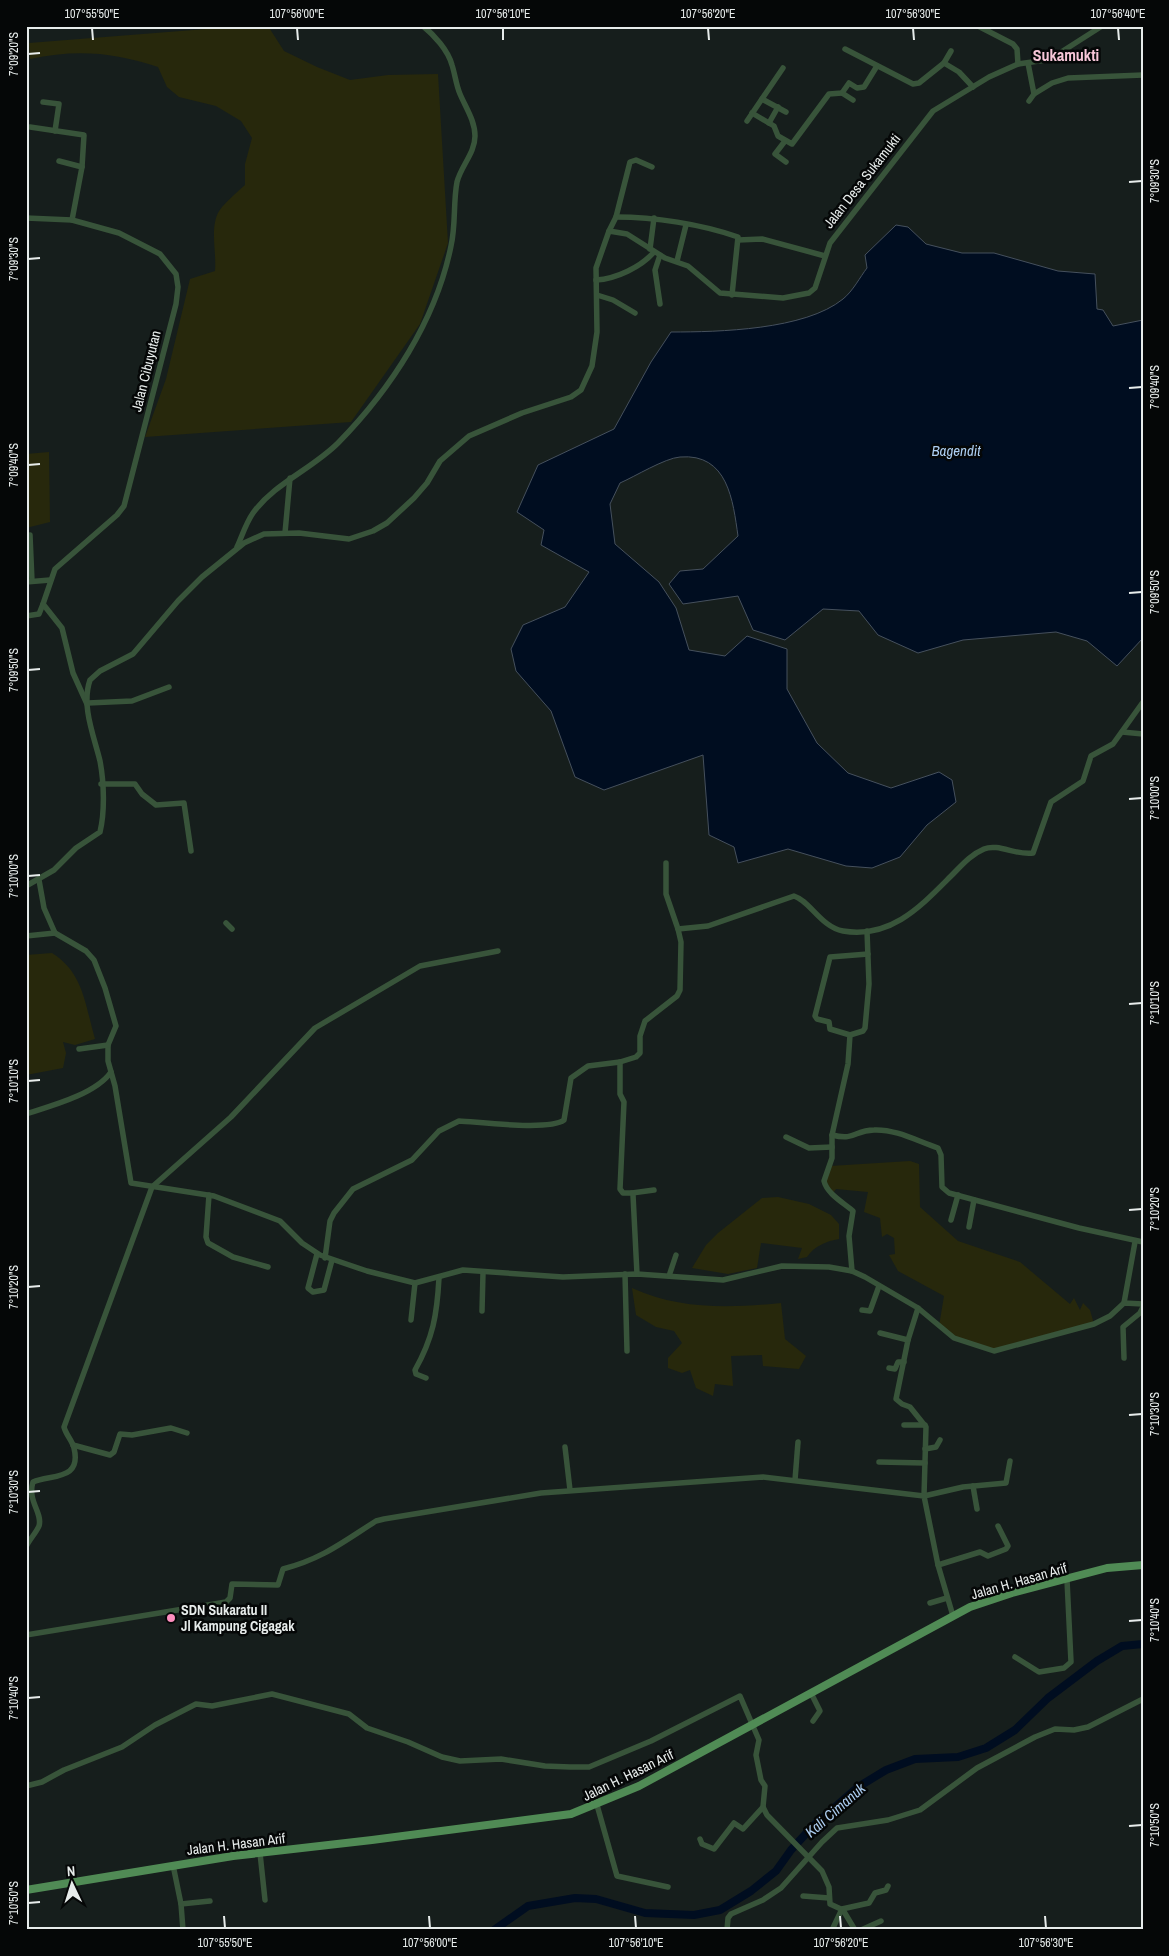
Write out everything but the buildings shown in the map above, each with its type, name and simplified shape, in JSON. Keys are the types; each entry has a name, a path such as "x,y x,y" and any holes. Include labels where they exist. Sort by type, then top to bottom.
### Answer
{"main road":[{"name":"Jalan H. Hasan Arif","path":"26,1890 173,1865 551,1817 583,1811 639,1786 953,1616 998,1597 1107,1568 1143,1565"}],"street":[{"path":"236,549 253,513 290,478 336,444 392,376 426,324 449,256 456,221 458,180 473,148 475,136 468,110 457,88 452,62 446,52 423,26"},
{"path":"978,26 1013,44 1016,49 1018,64"},
{"name":"Jalan Desa Sukamukti","path":"609,231 627,234 660,256 688,266 720,293 783,298 809,293 815,288 830,242 860,206 922,122 933,111 1018,64 1028,64 1055,56 1102,26"},
{"path":"845,49 916,84 944,63 951,51"},
{"path":"944,63 959,72 974,87"},
{"path":"1028,64 1034,94"},
{"path":"842,93 849,84 858,88 864,87 877,66"},
{"path":"747,121 783,68"},
{"path":"1029,101 1034,94 1052,83 1068,78 1143,75"},
{"path":"752,113 776,129 778,136 785,141 794,143 829,94 842,93 853,100"},
{"path":"762,98 786,112"},
{"path":"43,102 60,104 55,130"},
{"path":"768,123 778,107"},
{"path":"30,127 84,135 82,167 72,220"},
{"path":"785,141 775,154 786,162"},
{"path":"88,704 90,680 100,671 133,654 178,601 202,577 250,540 264,534 283,533 349,539 373,531 387,523 414,498 427,484 440,461 469,436 522,413 571,397 581,390 592,366 597,332 596,268 616,217 630,162 636,160 652,167"},
{"path":"59,161 82,167"},
{"path":"616,217 654,218 736,236 738,240 732,295"},
{"name":"Jalan Cibuyutan","path":"26,218 72,220 119,233 147,245 170,264 176,274 178,286 176,304 156,386 124,506 118,514 58,566 50,580 45,606"},
{"path":"596,280 610,278 636,266 652,250 654,218"},
{"path":"677,261 686,225"},
{"path":"738,240 760,239 825,256"},
{"path":"660,256 656,270 660,304"},
{"path":"597,295 614,300 635,313"},
{"path":"283,533 290,478"},
{"path":"30,535 28,548 29,582 50,580"},
{"path":"242,536 250,540"},
{"path":"26,616 39,614 45,606 62,628 73,673 88,704 100,764 102,825 99,833 76,848 39,880 26,886"},
{"path":"88,704 132,701 169,687"},
{"path":"678,929 708,926 770,903 796,896 818,917 834,928 867,931 899,922 924,902 968,859 983,849 994,847 1019,853 1033,853 1051,802 1081,783 1086,777 1091,756 1113,744 1143,702"},
{"path":"1122,732 1143,734"},
{"path":"101,784 135,784 142,794 156,805 184,803 191,851"},
{"path":"318,1254 308,1288 313,1292 320,1293 324,1290 329,1259 330,1221 334,1213 353,1189 412,1160 449,1124 459,1120 541,1126 554,1125 564,1120 571,1078 588,1066 620,1062 639,1055 640,1036 645,1022 677,996 680,990 681,942 666,894 666,863"},
{"path":"39,880 44,908 55,933"},
{"path":"867,931 868,954 869,984 865,1028 863,1031 850,1035 831,1029 829,1022 816,1019 815,1016 830,956 868,954"},
{"path":"26,936 55,933 85,949 94,960 116,1026 108,1045 108,1061 130,1181 133,1184 209,1195 280,1220 302,1243 318,1254 394,1279 416,1283 463,1270 563,1277 637,1274 723,1280 782,1266 829,1267 852,1271 918,1308 954,1338 998,1351 1094,1324 1110,1316 1124,1303 1135,1242"},
{"path":"26,1547 39,1525 38,1516 31,1500 32,1484 35,1481 56,1478 70,1471 75,1460 73,1445 64,1427 152,1187 231,1117 315,1028 420,966 498,951"},
{"path":"850,1035 848,1064 832,1135 831,1162 825,1185 841,1203 853,1211 849,1236 852,1271"},
{"path":"79,1050 108,1045"},
{"path":"620,1062 620,1093 624,1102 620,1189 624,1193 633,1196 654,1190"},
{"path":"26,1114 58,1104 89,1089 105,1080 111,1070"},
{"path":"832,1135 846,1138 866,1130 886,1130 940,1153 942,1187 949,1193 1135,1242 1143,1242"},
{"path":"786,1137 809,1148 832,1147"},
{"path":"209,1195 206,1237 208,1243 233,1257 268,1266"},
{"path":"951,1220 958,1195"},
{"path":"633,1196 637,1274"},
{"path":"969,1227 974,1200"},
{"path":"669,1276 676,1256"},
{"path":"482,1311 483,1272"},
{"path":"625,1274 627,1351"},
{"path":"426,1378 414,1372 425,1344 432,1334 437,1311 439,1278"},
{"path":"410,1320 416,1283"},
{"path":"862,1310 870,1311 879,1286"},
{"path":"1124,1303 1143,1305 1140,1313 1123,1327 1124,1358"},
{"path":"918,1308 908,1340 896,1399 910,1407 926,1425 924,1496 938,1564 953,1616"},
{"path":"880,1333 908,1340"},
{"path":"889,1368 895,1369 898,1362 904,1362"},
{"path":"904,1425 926,1425"},
{"path":"73,1445 110,1455 114,1452 120,1434 141,1434 171,1428 187,1433"},
{"path":"925,1449 936,1447 940,1440"},
{"path":"795,1480 798,1442"},
{"path":"565,1447 570,1490"},
{"path":"26,1635 226,1602 230,1598 232,1584 278,1585 283,1569 309,1562 328,1553 376,1521 491,1500 570,1490 744,1478 795,1480 924,1496 973,1486 1006,1483 1010,1461"},
{"path":"879,1462 925,1463"},
{"path":"973,1486 977,1509"},
{"path":"938,1564 980,1552 989,1556 1006,1549 1008,1546 998,1526"},
{"path":"1014,1657 1040,1672 1064,1668 1071,1662 1067,1580"},
{"path":"930,1603 947,1598"},
{"path":"811,1693 820,1711 813,1721"},
{"path":"26,1786 42,1782 64,1770 122,1747 155,1724 196,1704 212,1706 272,1694 349,1714 367,1728 442,1757 460,1761 491,1759 545,1766 589,1766 651,1741 740,1696 754,1724 759,1740 756,1755 761,1780 765,1786 764,1809 770,1819 822,1871 829,1887 829,1898 832,1906 842,1909 869,1903 875,1893 886,1890 888,1886"},
{"path":"727,1930 728,1918 731,1914 763,1900 781,1888 837,1828 888,1820 920,1810 977,1768 1035,1737 1055,1729 1085,1728 1143,1699"},
{"path":"597,1805 617,1876 668,1886"},
{"path":"700,1840 702,1844 714,1849 734,1823 744,1829 764,1809"},
{"path":"260,1853 264,1900"},
{"path":"173,1865 181,1904 183,1930"},
{"path":"803,1896 829,1898"},
{"path":"181,1904 210,1901"},
{"path":"832,1930 842,1909"},
{"path":"842,1909 855,1930"},
{"path":"861,1930 881,1921"}],"green space":[{"path":"244,26 268,26 284,51 350,80 388,75 438,74 448,243 420,324 351,422 145,437 166,379 190,279 215,271 215,221 222,207 245,185 245,164 252,138 241,121 216,106 179,97 167,87 158,67 110,55 79,53 30,59 29,43"},
{"path":"49,452 50,522 26,528 26,454"},
{"path":"52,953 63,961 77,980 82,991 95,1039 75,1045 63,1042 66,1053 63,1068 26,1075 26,955"},
{"path":"910,1161 919,1164 920,1207 958,1241 1020,1262 1070,1304 1074,1298 1080,1310 1083,1303 1090,1310 1094,1324 998,1351 959,1341 939,1326 944,1296 898,1271 889,1255 895,1254 894,1238 887,1234 882,1237 880,1218 864,1212 868,1192 836,1189 833,1193 825,1179 830,1166"},
{"path":"778,1197 809,1204 831,1215 839,1224 839,1239 821,1245 807,1257 798,1259 802,1248 761,1243 757,1268 728,1274 692,1268 706,1245 718,1233 762,1198"},
{"path":"632,1288 668,1300 705,1306 781,1303 785,1339 806,1356 799,1369 763,1366 762,1355 731,1356 733,1386 715,1384 713,1396 696,1388 690,1370 682,1373 668,1368 668,1358 682,1343 674,1331 656,1327 636,1315"}],"water":[{"name":"Bagendit","path":"896,225 908,227 926,244 962,253 994,253 1058,271 1095,274 1097,309 1103,310 1113,326 1143,320 1143,638 1117,666 1087,641 1056,632 963,640 918,653 878,635 859,611 823,609 785,640 753,630 738,596 683,604 669,584 680,571 703,569 738,536 730,495 718,471 709,463 696,458 680,457 658,464 620,483 610,504 615,544 659,582 676,608 689,650 725,656 747,636 787,649 787,689 817,743 848,773 891,788 939,772 952,780 956,802 927,825 900,857 872,868 846,866 788,849 738,863 734,847 709,835 703,755 604,790 575,777 551,711 516,671 511,649 523,625 565,607 589,572 541,545 544,530 517,512 538,465 614,429 651,362 671,332 736,330 761,327 807,317 827,309 850,292 867,268 865,255"}],"waterway":[{"name":"Kali Cimanuk","path":"494,1930 528,1906 575,1898 596,1899 645,1913 694,1915 720,1910 751,1891 776,1871 791,1850 812,1827 858,1787 886,1770 915,1759 958,1757 986,1748 1015,1730 1048,1698 1097,1661 1122,1646 1143,1644"}],"place":[{"name":"SDN Sukaratu II Jl Kampung Cigagak","path":"171,1618"}],"district":[{"name":"Sukamukti","path":"1066,55"}]}
